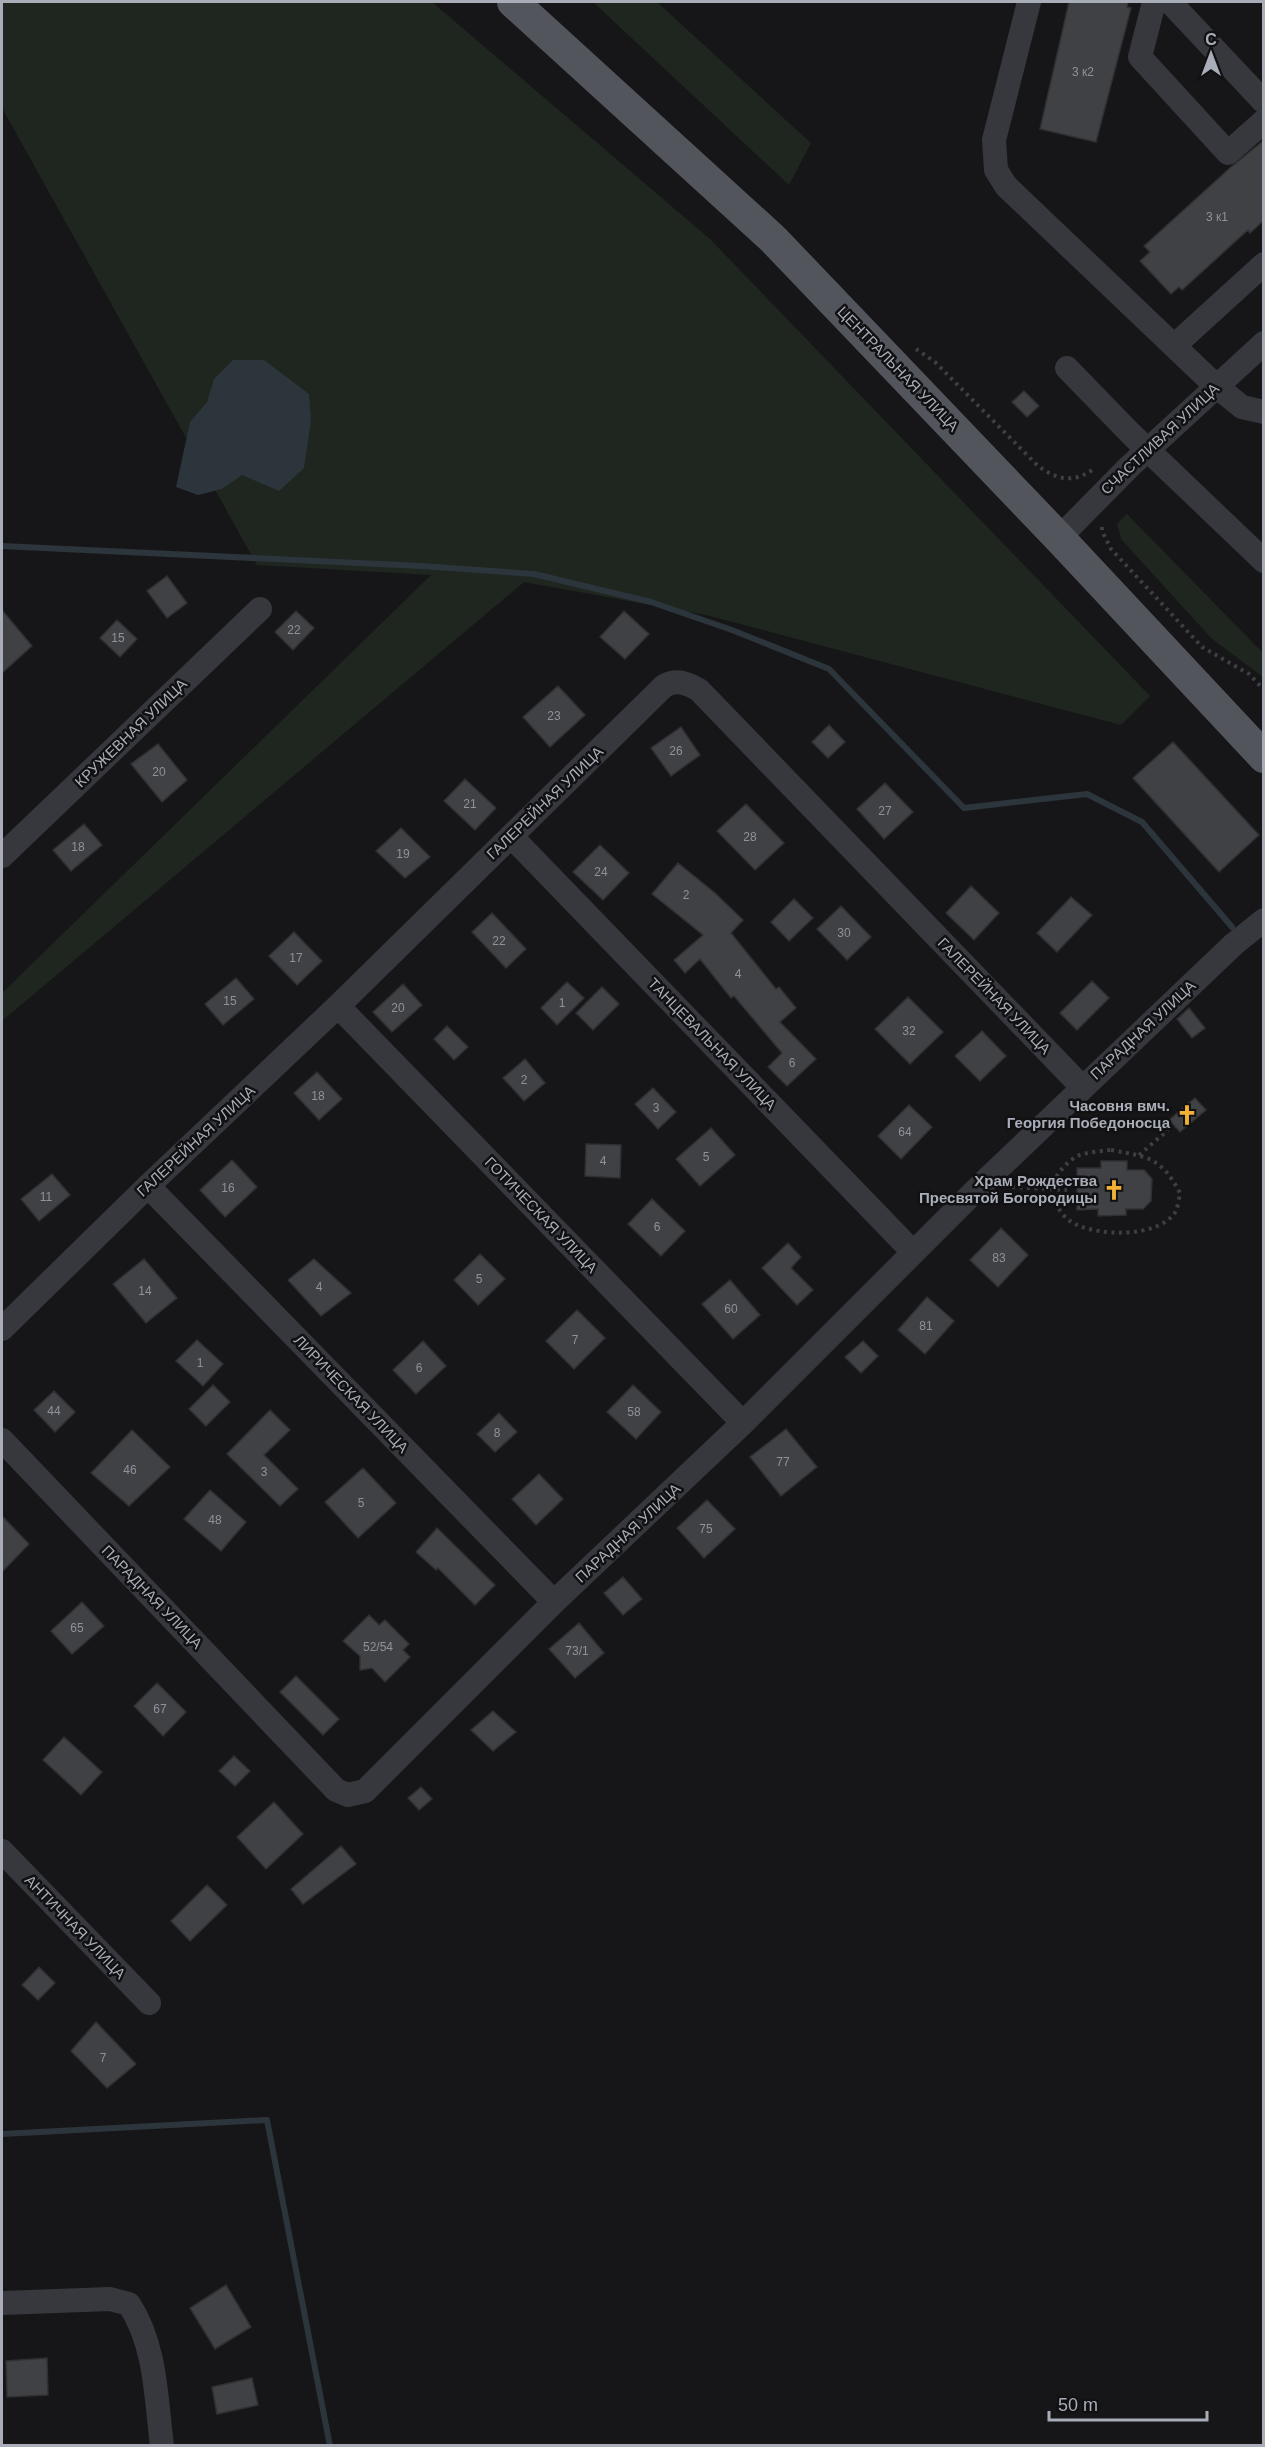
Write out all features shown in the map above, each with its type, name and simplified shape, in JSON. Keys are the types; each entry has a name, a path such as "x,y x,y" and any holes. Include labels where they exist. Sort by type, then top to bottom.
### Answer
{"main road":[{"name":"ЦЕНТРАЛЬНАЯ УЛИЦА","path":"513,2 773,239 1059,538 1263,757"}],"street":[{"path":"1029,2 994,140 996,170 1006,186 1216,386 1242,407 1263,412"},
{"path":"1154,2 1140,57 1228,153 1263,121"},
{"path":"1170,2 1263,102"},
{"path":"1174,346 1263,264"},
{"name":"СЧАСТЛИВАЯ УЛИЦА","path":"1059,538 1129,467 1263,343"},
{"path":"1066,368 1263,561"},
{"name":"КРУЖЕВНАЯ УЛИЦА","path":"2,856 260,609"},
{"name":"ГАЛЕРЕЙНАЯ УЛИЦА","path":"2,1329 147,1186 338,1006 664,686 671,682 688,684 699,690 1082,1087"},
{"name":"ТАНЦЕВАЛЬНАЯ УЛИЦА","path":"511,836 913,1252"},
{"name":"ПАРАДНАЯ УЛИЦА","path":"2,1440 327,1781 342,1793 357,1794 365,1791 554,1602 743,1423 1082,1087 1263,920"},
{"name":"ГОТИЧЕСКАЯ УЛИЦА","path":"338,1006 743,1423"},
{"name":"ЛИРИЧЕСКАЯ УЛИЦА","path":"147,1186 554,1602"},
{"name":"АНТИЧНАЯ УЛИЦА","path":"2,1851 149,2003"},
{"path":"2,2303 110,2298 129,2304 140,2321 148,2341 162,2445"}],"path":[{"path":"916,348 935,362 1036,464 1051,476 1070,479 1084,476 1114,456 1129,467"},
{"path":"1103,521 1102,531 1112,549 1203,647 1249,674 1263,690"},
{"path":"1139,1155 1168,1130"},
{"path":"1112,1150 1149,1157 1171,1175 1180,1193 1175,1212 1156,1228 1126,1233 1097,1230 1070,1222 1058,1209 1052,1190 1060,1170 1078,1155 1112,1150"},
{"path":"982,1184 1067,1190"}],"shaded area":[{"path":"2,2 432,2 710,239 1150,696 1121,725 706,615 524,582 2,1021 2,993 431,575 257,565 2,108"},
{"path":"593,2 657,2 811,143 789,185"},
{"path":"233,360 264,360 309,394 311,420 304,468 279,491 242,475 222,489 198,495 176,487 190,422 207,402 214,379"},
{"path":"1127,514 1263,653 1263,677 1212,639 1121,539 1117,524"}],"building":[{"path":"1069,2 1128,2 1127,7 1131,8 1096,142 1040,129"},
{"path":"1263,141 1263,221 1250,233 1248,230 1182,290 1179,287 1171,294 1140,261 1150,252 1144,246"},
{"path":"1024,391 1039,406 1027,417 1012,402"},
{"path":"167,576 187,603 167,618 147,591"},
{"path":"2,610 32,646 2,673"},
{"path":"296,611 314,628 293,650 275,632"},
{"path":"624,611 649,634 625,659 600,637"},
{"path":"117,620 137,639 120,657 100,638"},
{"path":"558,686 585,715 550,747 523,717"},
{"path":"829,725 845,742 828,758 812,742"},
{"path":"681,727 700,755 671,776 651,748"},
{"path":"1173,742 1259,835 1219,872 1133,778"},
{"path":"158,744 187,780 162,802 131,764"},
{"path":"465,779 496,808 475,830 444,801"},
{"path":"885,783 913,812 884,839 857,809"},
{"path":"746,804 784,843 755,870 717,831"},
{"path":"84,824 102,845 71,871 53,850"},
{"path":"401,828 430,857 405,878 376,851"},
{"path":"600,845 629,873 603,900 573,872"},
{"path":"678,863 715,893 743,920 731,933 776,989 779,987 796,1008 780,1022 816,1059 787,1086 768,1067 782,1053 734,996 731,998 700,959 685,973 674,960 703,935 652,894"},
{"path":"971,886 999,913 974,940 946,913"},
{"path":"1071,897 1092,915 1057,952 1037,933"},
{"path":"794,899 813,918 789,941 771,922"},
{"path":"841,906 871,937 847,960 817,929"},
{"path":"492,913 526,949 506,968 472,932"},
{"path":"294,932 322,961 297,985 269,956"},
{"path":"236,978 254,999 223,1025 205,1004"},
{"path":"1092,981 1109,998 1077,1030 1060,1013"},
{"path":"567,982 584,998 557,1025 541,1008"},
{"path":"403,984 422,1005 392,1032 373,1012"},
{"path":"602,987 619,1004 593,1030 576,1013"},
{"path":"908,997 943,1032 910,1064 875,1029"},
{"path":"1189,1008 1205,1028 1192,1038 1177,1019"},
{"path":"447,1026 468,1047 454,1060 434,1039"},
{"path":"982,1031 1006,1056 980,1081 955,1056"},
{"path":"525,1059 545,1083 524,1101 503,1078"},
{"path":"317,1072 342,1099 319,1120 294,1093"},
{"path":"653,1088 676,1112 658,1129 635,1104"},
{"name":"Часовня вмч. Георгия Победоносца","path":"1195,1098 1206,1110 1180,1132 1169,1120"},
{"path":"909,1105 932,1127 901,1159 878,1136"},
{"path":"711,1128 735,1155 700,1186 676,1159"},
{"path":"586,1144 621,1145 620,1178 585,1176"},
{"path":"232,1160 257,1187 225,1217 200,1190"},
{"name":"Храм Рождества Пресвятой Богородицы","path":"1101,1161 1127,1161 1127,1170 1144,1170 1152,1179 1151,1201 1143,1209 1126,1209 1126,1215 1098,1216 1098,1209 1077,1210 1077,1168 1101,1168"},
{"path":"52,1174 70,1195 39,1221 21,1199"},
{"path":"652,1199 685,1231 661,1256 628,1224"},
{"path":"1001,1228 1028,1255 998,1287 970,1260"},
{"path":"788,1243 801,1257 791,1268 813,1290 797,1305 762,1268"},
{"path":"480,1254 505,1279 478,1305 454,1280"},
{"path":"144,1259 177,1298 146,1323 113,1284"},
{"path":"314,1259 351,1293 321,1316 288,1280"},
{"path":"730,1280 760,1315 733,1339 702,1304"},
{"path":"927,1297 954,1321 925,1354 898,1330"},
{"path":"577,1310 605,1338 574,1369 546,1341"},
{"path":"197,1340 223,1364 203,1386 176,1361"},
{"path":"423,1341 446,1366 416,1394 393,1370"},
{"path":"863,1341 878,1356 861,1373 845,1357"},
{"path":"213,1385 230,1402 206,1426 189,1409"},
{"path":"633,1385 661,1412 636,1439 607,1412"},
{"path":"54,1391 75,1412 55,1432 34,1410"},
{"path":"270,1410 290,1430 264,1455 298,1489 280,1506 227,1454"},
{"path":"499,1413 517,1432 495,1452 477,1434"},
{"path":"786,1429 817,1467 781,1496 750,1457"},
{"path":"132,1430 170,1467 129,1506 91,1473"},
{"path":"363,1468 396,1503 358,1538 325,1502"},
{"path":"539,1474 563,1499 536,1525 512,1499"},
{"path":"210,1490 246,1522 221,1551 184,1519"},
{"path":"707,1500 735,1529 704,1558 677,1528"},
{"path":"2,1516 29,1544 2,1572"},
{"path":"437,1528 495,1585 475,1605 438,1568 436,1570 416,1552"},
{"path":"623,1577 642,1599 623,1615 604,1593"},
{"path":"82,1602 104,1626 72,1654 51,1631"},
{"path":"369,1615 379,1625 385,1620 409,1644 403,1650 410,1657 385,1682 372,1668 360,1670 360,1656 343,1641"},
{"path":"579,1623 604,1653 575,1678 549,1649"},
{"path":"296,1676 339,1719 323,1735 280,1692"},
{"path":"157,1683 186,1712 163,1736 134,1706"},
{"path":"493,1711 516,1732 493,1751 471,1730"},
{"path":"64,1737 102,1772 81,1795 43,1760"},
{"path":"234,1756 250,1771 235,1786 219,1771"},
{"path":"421,1787 432,1799 419,1810 408,1798"},
{"path":"274,1802 303,1834 266,1869 237,1837"},
{"path":"341,1846 356,1864 303,1904 291,1889"},
{"path":"207,1885 227,1905 190,1941 171,1921"},
{"path":"39,1967 55,1983 38,2000 22,1985"},
{"path":"96,2022 136,2064 107,2088 71,2051"},
{"path":"226,2285 251,2327 215,2349 190,2308"},
{"path":"47,2358 48,2395 7,2397 6,2361"},
{"path":"252,2378 258,2405 217,2414 212,2387"}],"waterway":[{"path":"2,546 421,566 534,574 651,602 732,630 829,669 964,808 1087,794 1142,822 1232,927"},
{"path":"2,2134 267,2120 330,2446"}],"place":[{"name":"Часовня вмч. Георгия Победоносца","path":"1187,1115"},
{"name":"Храм Рождества Пресвятой Богородицы","path":"1114,1190"}]}
